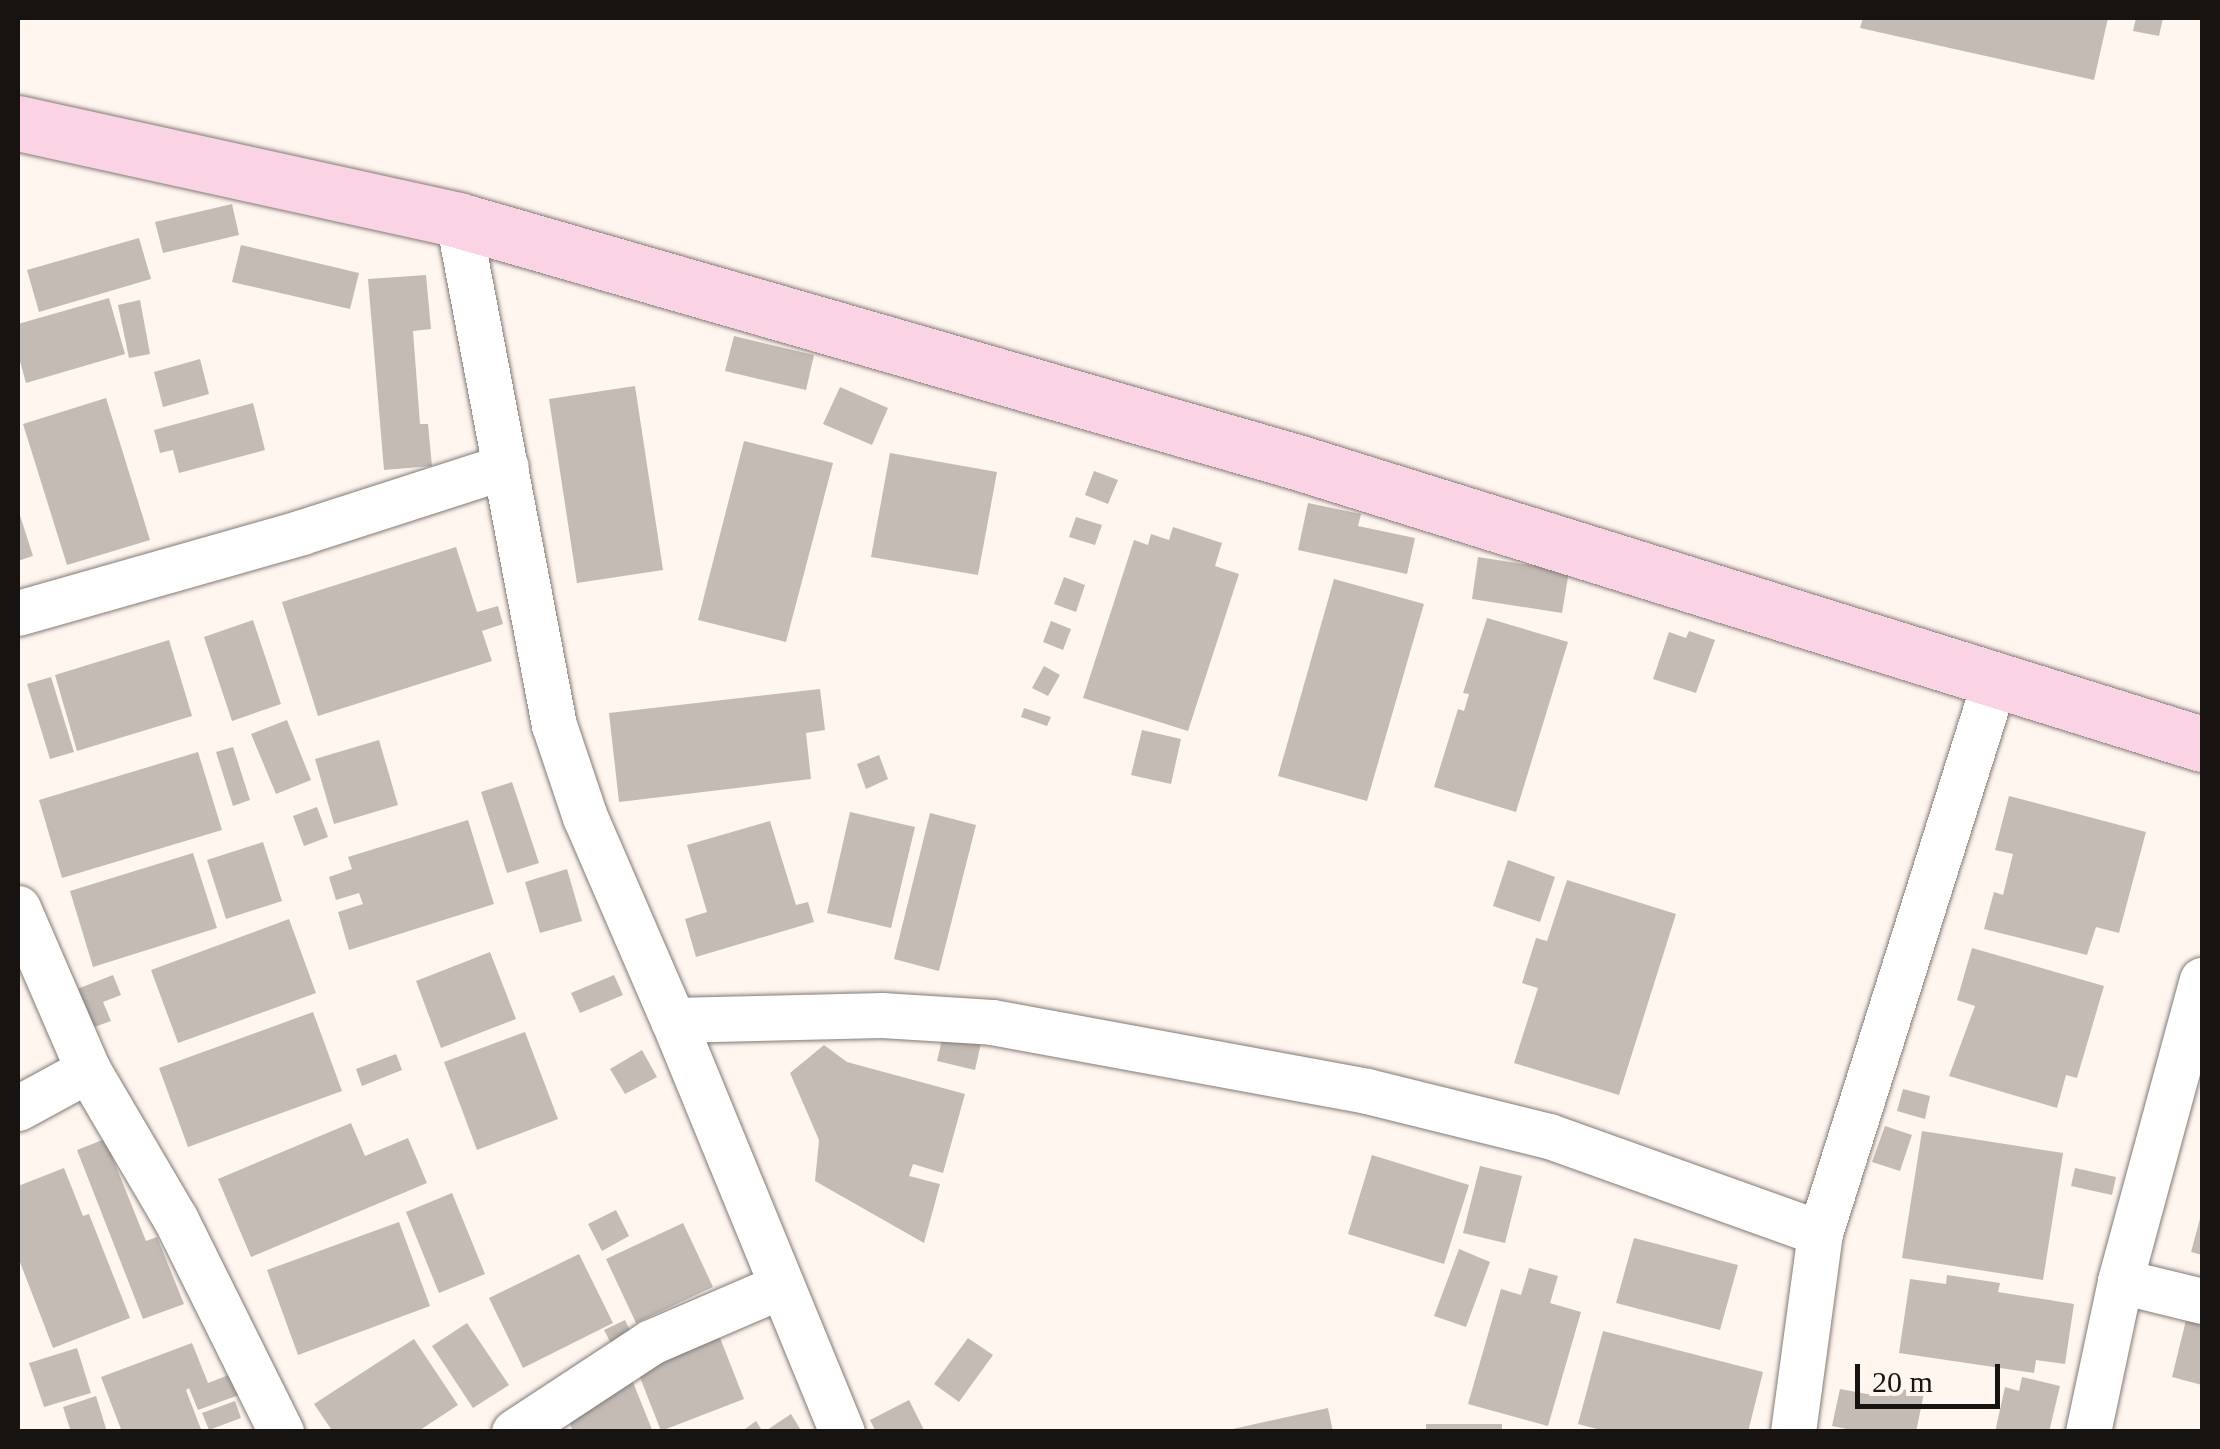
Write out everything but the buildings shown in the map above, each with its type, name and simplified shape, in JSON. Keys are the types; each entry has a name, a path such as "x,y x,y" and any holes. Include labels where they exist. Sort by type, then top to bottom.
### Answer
{"street":[{"path":"18,123 458,220 1298,462 1996,676 2202,744"},
{"path":"458,220 554,725 585,817 674,1020 842,1432"},
{"path":"18,612 302,532 506,466"},
{"path":"1794,1432 1820,1232 1996,676"},
{"path":"18,908 88,1070 175,1218 281,1432"},
{"path":"2088,1432 2120,1281 2202,980"},
{"path":"674,1020 882,1015 992,1022 1368,1090 1549,1136 1820,1232"},
{"path":"18,1108 88,1070"},
{"path":"2120,1281 2202,1301"},
{"path":"514,1432 651,1342 781,1286"}]}
